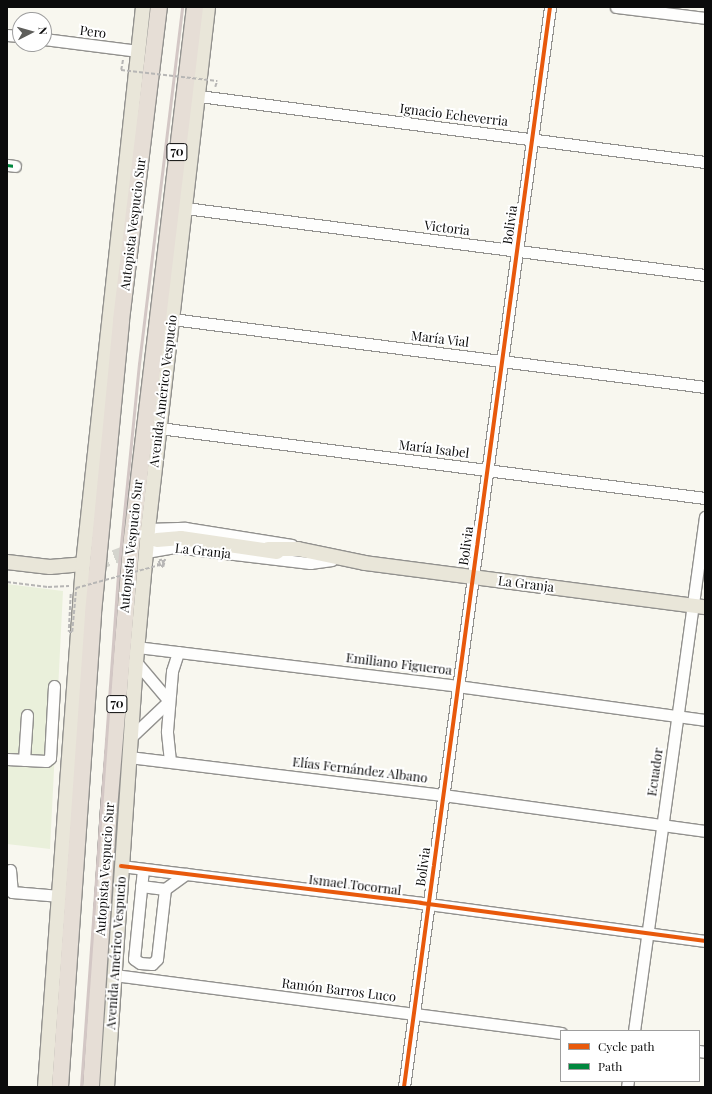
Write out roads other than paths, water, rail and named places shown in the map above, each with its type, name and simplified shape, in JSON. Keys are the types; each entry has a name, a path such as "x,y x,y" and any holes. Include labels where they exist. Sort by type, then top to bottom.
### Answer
{"highway":[{"name":"Autopista Vespucio Sur","path":"60,1087 93,606 122,308 159,7"},
{"name":"Autopista Vespucio Sur","path":"91,1087 110,793 131,546 195,7"}],"main road":[{"path":"46,1087 60,896 79,568 143,7"},
{"name":"Avenida Américo Vespucio","path":"107,1087 137,647 148,529 199,96 208,7"},
{"name":"La Granja","path":"157,540 181,538 268,549 332,560 347,560"},
{"name":"La Granja","path":"268,549 320,553 347,560 699,606"},
{"path":"7,562 50,567 79,568"},
{"path":"7,570 54,575 79,568"}],"street":[{"name":"Bolivia","path":"404,1087 550,7"},
{"path":"616,7 705,18"},
{"name":"Pero","path":"52,40 138,51"},
{"name":"Ignacio Echeverria","path":"199,96 705,162"},
{"name":"Victoria","path":"185,208 705,275"},
{"name":"María Vial","path":"172,319 705,387"},
{"name":"María Isabel","path":"159,428 705,498"},
{"name":"Ecuador","path":"634,1030 677,716 699,606 705,517"},
{"name":"La Granja","path":"148,529 185,528 279,542 320,553"},
{"name":"La Granja","path":"146,552 175,547 310,563 332,560"},
{"name":"Emiliano Figueroa","path":"137,647 457,686 705,720"},
{"path":"170,762 167,731 172,671 178,652"},
{"path":"136,662 170,701"},
{"path":"7,759 46,761 50,758 54,686"},
{"path":"131,737 170,701"},
{"path":"24,760 27,716"},
{"name":"Elías Fernández Albano","path":"129,757 443,794 705,831"},
{"name":"Ismael Tocornal","path":"121,866 428,904 705,941"},
{"path":"143,869 134,959 140,963 152,964 157,959 165,889"},
{"path":"10,870 12,892 60,896"},
{"path":"141,886 165,889 186,874"},
{"name":"Ramón Barros Luco","path":"114,975 560,1033"}],"tunnel":[{"path":"75,572 140,547"}],"railway":[{"path":"81,1087 118,574 139,364 182,7"}]}
